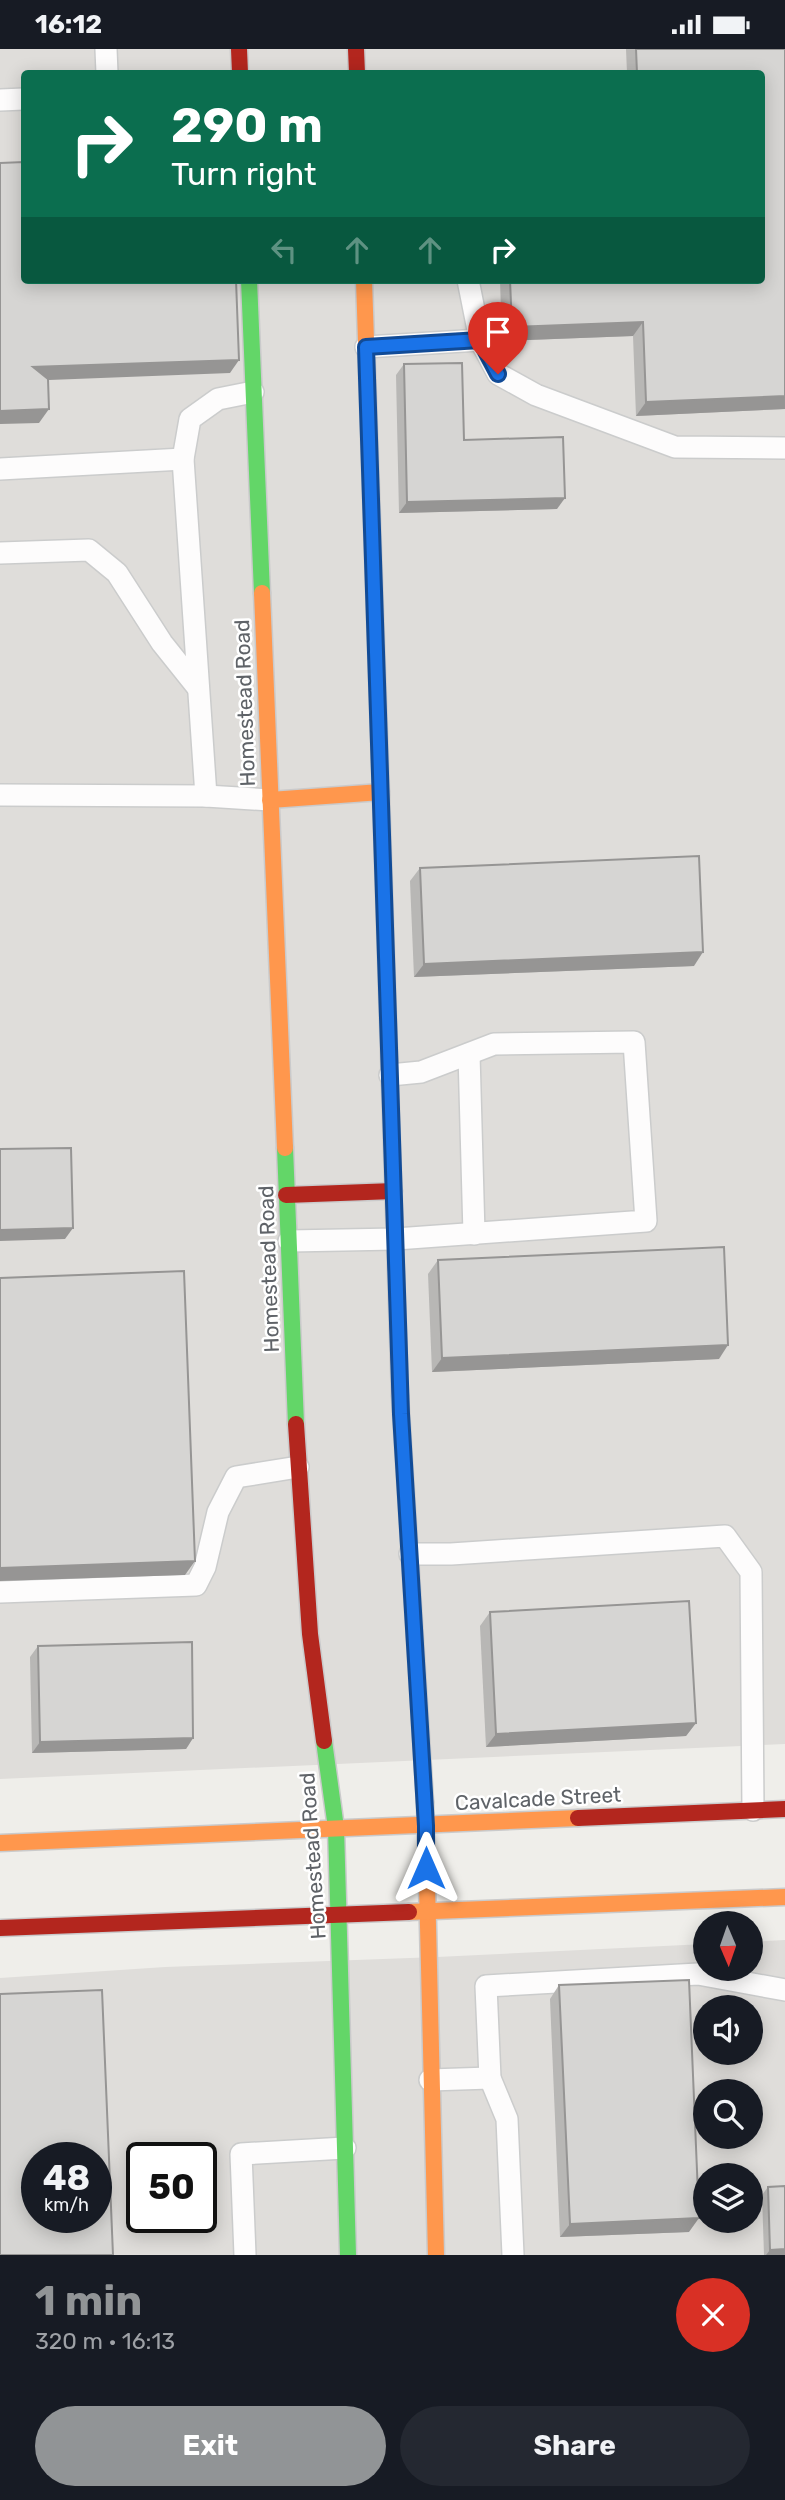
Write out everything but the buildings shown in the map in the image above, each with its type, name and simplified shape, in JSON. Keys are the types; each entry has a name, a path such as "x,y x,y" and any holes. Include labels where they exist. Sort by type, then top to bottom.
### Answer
{"main road":[{"path":"239,49 240,70"},
{"path":"356,49 357,70"},
{"name":"Homestead Road","path":"249,284 298,1467 310,1634 336,1828 348,2255"},
{"path":"364,284 401,1414 426,1826 436,2255"},
{"path":"270,800 381,792"},
{"path":"286,1195 394,1191"},
{"name":"Cavalcade Street","path":"0,1843 785,1809"},
{"path":"0,1928 785,1897"}],"lane":[{"path":"106,49 107,70"},
{"path":"0,100 21,99"},
{"path":"469,284 480,340 498,374 536,395 675,447 785,448"},
{"path":"366,347 480,340"},
{"path":"206,796 183,459 190,419 218,399 253,392"},
{"path":"0,469 183,459"},
{"path":"0,553 89,550 117,573 162,643 198,688"},
{"path":"0,795 206,796 270,800"},
{"path":"289,1241 396,1239 646,1221 634,1042 494,1044 421,1072 390,1075"},
{"path":"468,1054 474,1234"},
{"path":"0,1592 196,1585 205,1567 218,1512 236,1477 298,1467"},
{"path":"410,1554 451,1554 725,1536 751,1572 753,1810"},
{"path":"513,2255 507,2119 490,2078 486,1986 698,1974 785,1990"},
{"path":"430,2080 490,2078"},
{"path":"244,2255 241,2154 345,2148"}],"shaded area":[{"path":"0,49 785,49 785,1744 0,1779"},
{"path":"785,1940 785,2255 0,2255 0,1978 165,1967 693,1945 693,1981 763,1981 763,1941"}],"traffic: fast":[{"path":"249,284 262,593"},
{"path":"381,795 390,1085"},
{"path":"285,1148 296,1424"},
{"path":"400,1396 425,1802"},
{"path":"324,1741 336,1828 348,2255"}],"traffic: slow":[{"path":"364,284 381,795"},
{"path":"262,593 285,1148"},
{"path":"270,800 381,792"},
{"path":"425,1802 436,2255"},
{"path":"0,1843 578,1818"},
{"path":"409,1912 785,1897"}],"traffic: jam":[{"path":"239,49 240,70"},
{"path":"356,49 357,70"},
{"path":"390,1085 400,1396"},
{"path":"286,1195 394,1191"},
{"path":"296,1424 310,1634 324,1741"},
{"path":"578,1818 785,1809"},
{"path":"0,1928 409,1912"}],"route":[{"path":"426,1868 426,1826 401,1414 366,347 480,340 498,374"}]}
